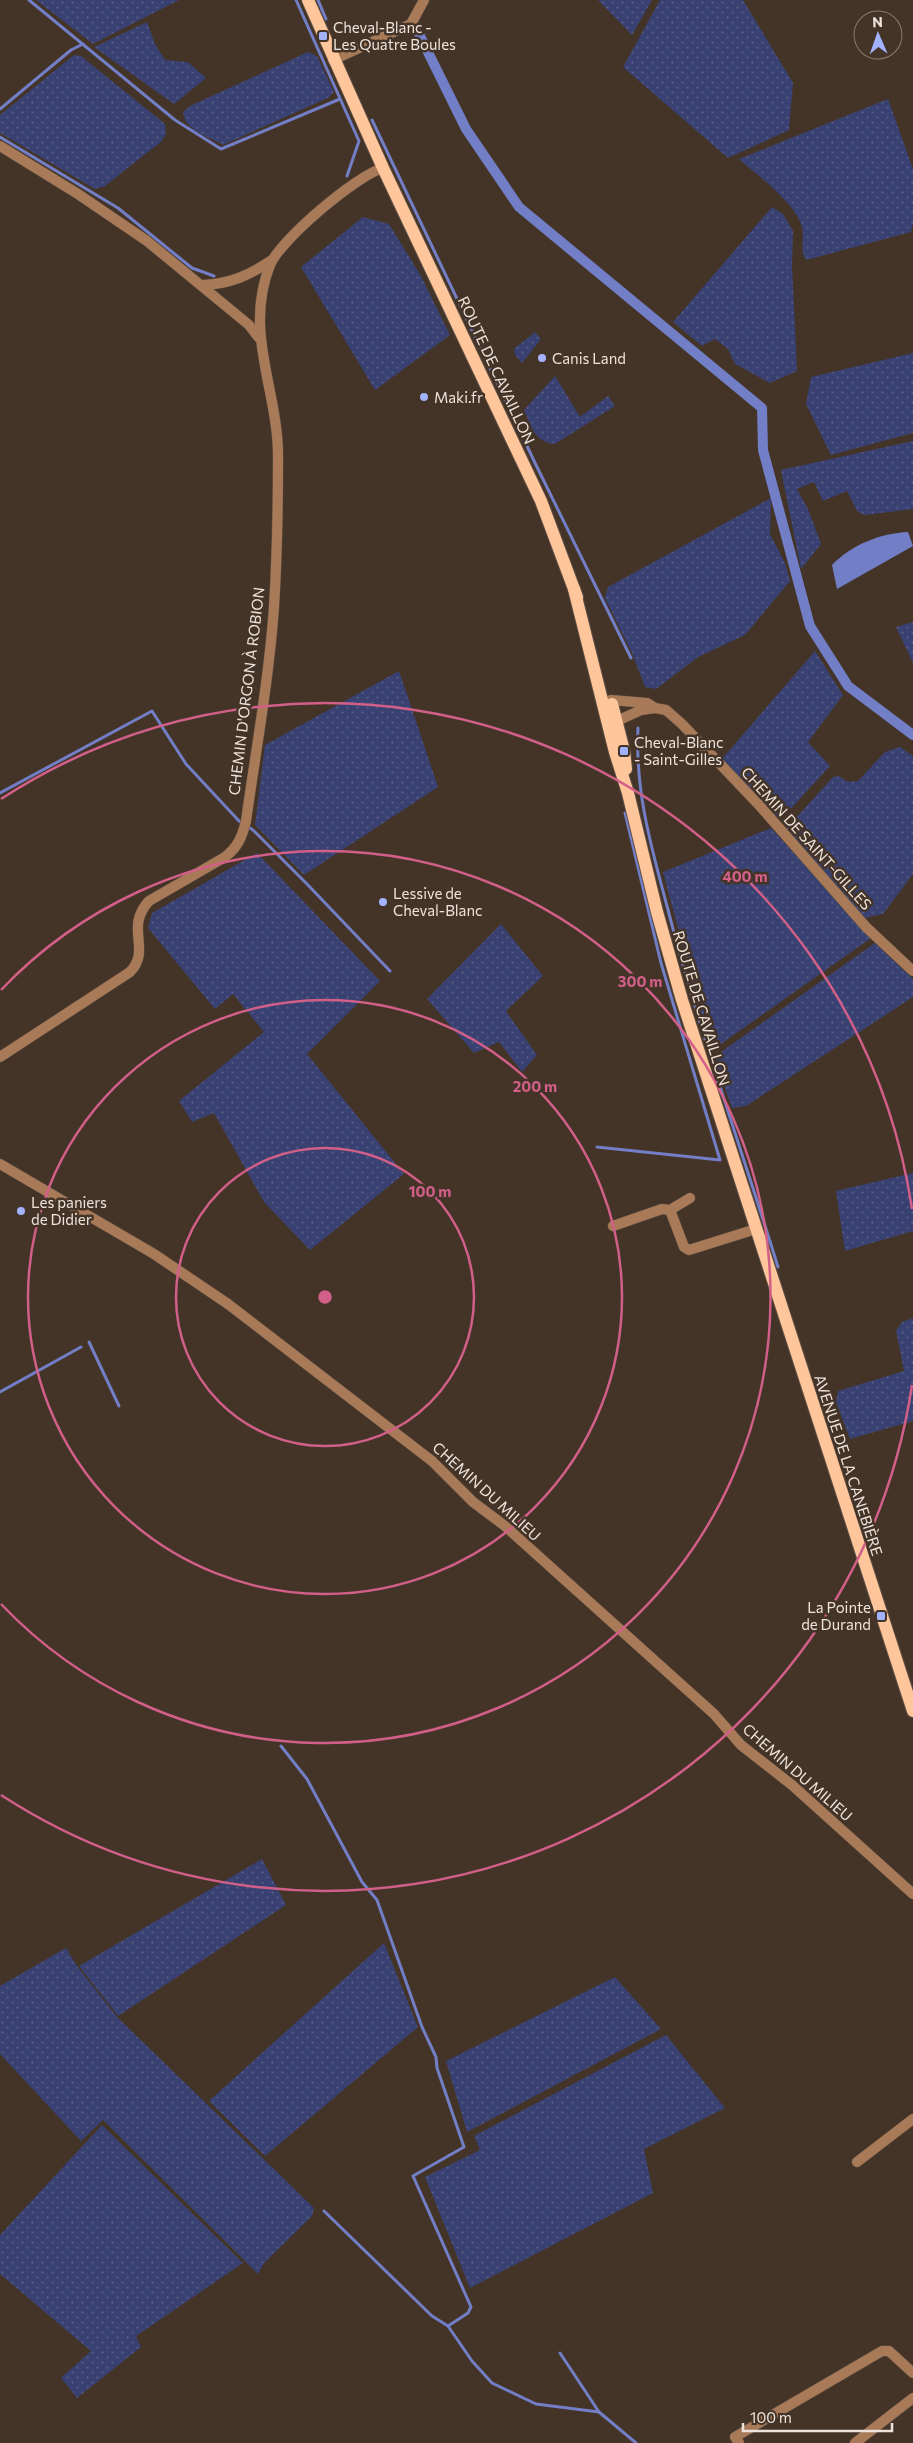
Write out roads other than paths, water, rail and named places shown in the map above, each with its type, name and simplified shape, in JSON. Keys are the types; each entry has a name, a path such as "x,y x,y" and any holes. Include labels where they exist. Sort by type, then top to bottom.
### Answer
{"main road":[{"name":"ROUTE DE CAVAILLON","path":"308,0 333,60 383,168 541,501 597,646 628,793 657,912 682,1000 756,1229"},
{"name":"ROUTE DE CAVAILLON","path":"574,589 591,654 612,720"},
{"name":"AVENUE DE LA CANEBIÈRE","path":"756,1229 913,1711"}],"street":[{"path":"333,60 407,27 416,16 424,0"},
{"path":"0,146 78,194 147,241 204,285 249,325 259,339"},
{"name":"CHEMIN D'ORGON À ROBION","path":"0,1057 130,972 137,964 140,953 137,920 141,910 149,901 225,857 234,849 242,837 258,736 274,598 278,457 270,388 259,339 259,314 269,266 285,243 349,187 361,178 383,168"},
{"path":"204,285 222,284 239,279 273,259"},
{"path":"591,654 598,664 609,701"},
{"name":"CHEMIN DE SAINT-GILLES","path":"609,701 647,703 655,708 666,710 682,724 759,805 866,926 913,971"},
{"path":"612,720 641,710 655,708"},
{"name":"CHEMIN DU MILIEU","path":"0,1164 154,1254 216,1296 432,1461 473,1502 505,1526 704,1705 741,1745 792,1785 913,1894"},
{"path":"613,1226 662,1209 670,1210 690,1198"},
{"path":"670,1210 684,1247 689,1250 756,1229"},
{"path":"857,2162 913,2119"},
{"path":"739,2443 735,2436 882,2351 889,2351 913,2373"},
{"path":"855,2443 913,2398"}],"waterway":[{"path":"29,0 175,120 221,149 340,99"},
{"path":"296,0 359,141 347,176"},
{"path":"318,0 326,19"},
{"path":"416,28 466,129 519,207 762,408 763,450 810,626 848,686 913,735"},
{"path":"0,109 71,50 83,44"},
{"path":"372,120 536,465 631,658"},
{"path":"0,137 118,208 192,268 214,276"},
{"path":"0,793 152,711 186,764 239,821 253,830 390,971"},
{"path":"638,728 639,774 645,818 655,862 692,997 778,1267"},
{"path":"597,1147 720,1160 661,963 625,813"},
{"path":"89,1342 119,1406"},
{"path":"0,1392 81,1347"},
{"path":"281,1746 307,1779 362,1882 377,1900 422,2027 436,2057 437,2068 464,2147 413,2176 471,2307 468,2313 448,2326 472,2361 492,2383 536,2404 599,2412 636,2443"},
{"path":"324,2211 432,2316 448,2326"},
{"path":"560,2353 599,2412"}],"place":[{"name":"Cheval-Blanc - Les Quatre Boules","path":"323,36"},
{"name":"Canis Land","path":"542,358"},
{"name":"Maki.fr","path":"424,397"},
{"name":"Cheval-Blanc - Saint-Gilles","path":"624,751"},
{"name":"Lessive de Cheval-Blanc","path":"383,902"},
{"name":"Les paniers de Didier","path":"21,1211"},
{"name":"La Pointe de Durand","path":"881,1616"}]}
